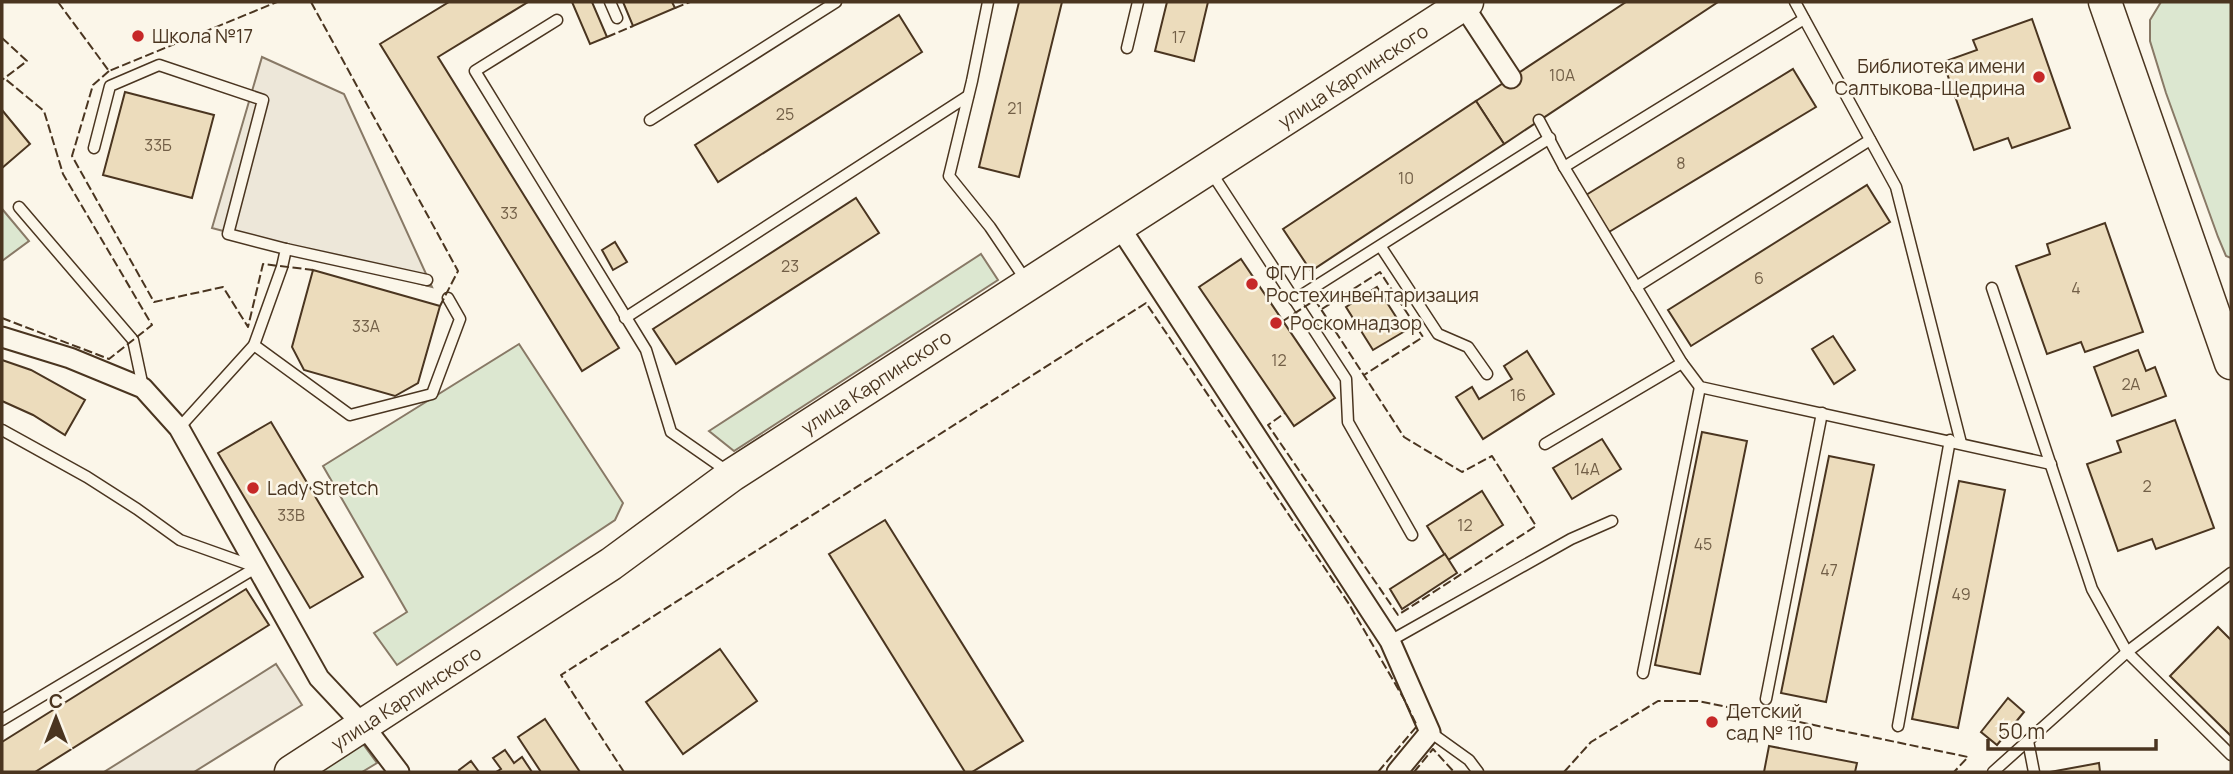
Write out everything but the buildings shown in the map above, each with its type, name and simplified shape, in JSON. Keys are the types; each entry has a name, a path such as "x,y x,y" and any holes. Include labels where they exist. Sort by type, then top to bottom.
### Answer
{"main road":[{"path":"2105,2 2231,363"},
{"name":"улица Карпинского","path":"291,772 611,564 732,475 1465,3"}],"street":[{"path":"1465,3 1511,78"},
{"path":"1119,226 1390,641 1430,732 1397,772"},
{"path":"2,337 70,358 143,388 179,428 319,678 364,726 399,772"}],"lane":[{"path":"610,2 617,18"},
{"path":"650,120 836,2"},
{"path":"988,2 948,176 990,227 1028,284"},
{"path":"1127,48 1138,2"},
{"path":"1795,2 1896,187 1961,443"},
{"path":"1564,167 1804,19"},
{"path":"557,20 475,71 646,350 671,432 732,475"},
{"path":"94,148 110,86 159,65 263,100 228,234 427,280"},
{"path":"625,318 968,96"},
{"path":"1539,120 1636,287 1682,363 1700,387 2051,464"},
{"path":"1294,300 1550,138"},
{"path":"1636,287 1870,139"},
{"path":"1209,169 1346,379 1348,422 1412,535"},
{"path":"19,207 133,340 143,388"},
{"path":"1381,247 1438,334 1468,347 1487,374"},
{"path":"179,428 254,345 286,249"},
{"path":"1992,288 2092,589 2127,652 2231,755"},
{"path":"254,345 351,415 432,394 460,319 448,298"},
{"path":"1545,444 1682,363"},
{"path":"1643,673 1700,387"},
{"path":"1766,699 1822,413"},
{"path":"2,430 88,477 180,540 257,567"},
{"path":"1898,726 1950,440"},
{"path":"1390,641 1571,539 1612,521"},
{"path":"2,720 257,567"},
{"path":"1993,772 2127,652 2231,573"},
{"path":"1430,732 1469,760 1478,772"},
{"path":"2028,741 2034,772"}],"green space":[{"path":"2161,2 2231,2 2231,258 2226,256 2218,237 2166,93 2150,41 2150,20"},
{"path":"2,211 29,241 2,261"},
{"path":"981,254 998,280 734,451 709,431"},
{"path":"519,344 623,503 615,520 397,665 374,633 407,612 323,466"},
{"path":"363,744 377,763 362,772 319,772"}],"shaded area":[{"path":"262,57 344,94 432,287 212,228"},
{"path":"276,664 302,705 194,772 104,772"}],"fence":[{"path":"58,2 109,71 277,2"},
{"path":"311,2 458,271 440,306"},
{"path":"675,8 690,2"},
{"path":"607,37 633,26"},
{"path":"2,38 27,61 2,80"},
{"path":"109,71 93,85 72,156 154,302 223,287 248,327 263,264 313,270"},
{"path":"2,318 109,359 152,325 63,174 44,111 4,78"},
{"path":"1322,309 1380,272 1423,337 1364,375"},
{"path":"1283,321 1315,300 1404,437 1462,472 1492,456 1536,526 1398,615 1268,425 1285,413"},
{"path":"624,772 561,675 1146,303 1349,604 1404,699 1417,726 1378,772"},
{"path":"1564,772 1591,742 1658,701 1698,701 1968,757 1954,772"},
{"path":"1414,772 1433,749 1454,772"}],"place":[{"name":"Школа №17","path":"138,36"},
{"name":"Библиотека имени Салтыкова-Щедрина","path":"2039,77"},
{"name":"ФГУП Ростехинвентаризация","path":"1252,284"},
{"name":"Роскомнадзор","path":"1276,323"},
{"name":"Lady Stretch","path":"253,488"},
{"name":"Детский сад № 110","path":"1712,722"}]}
